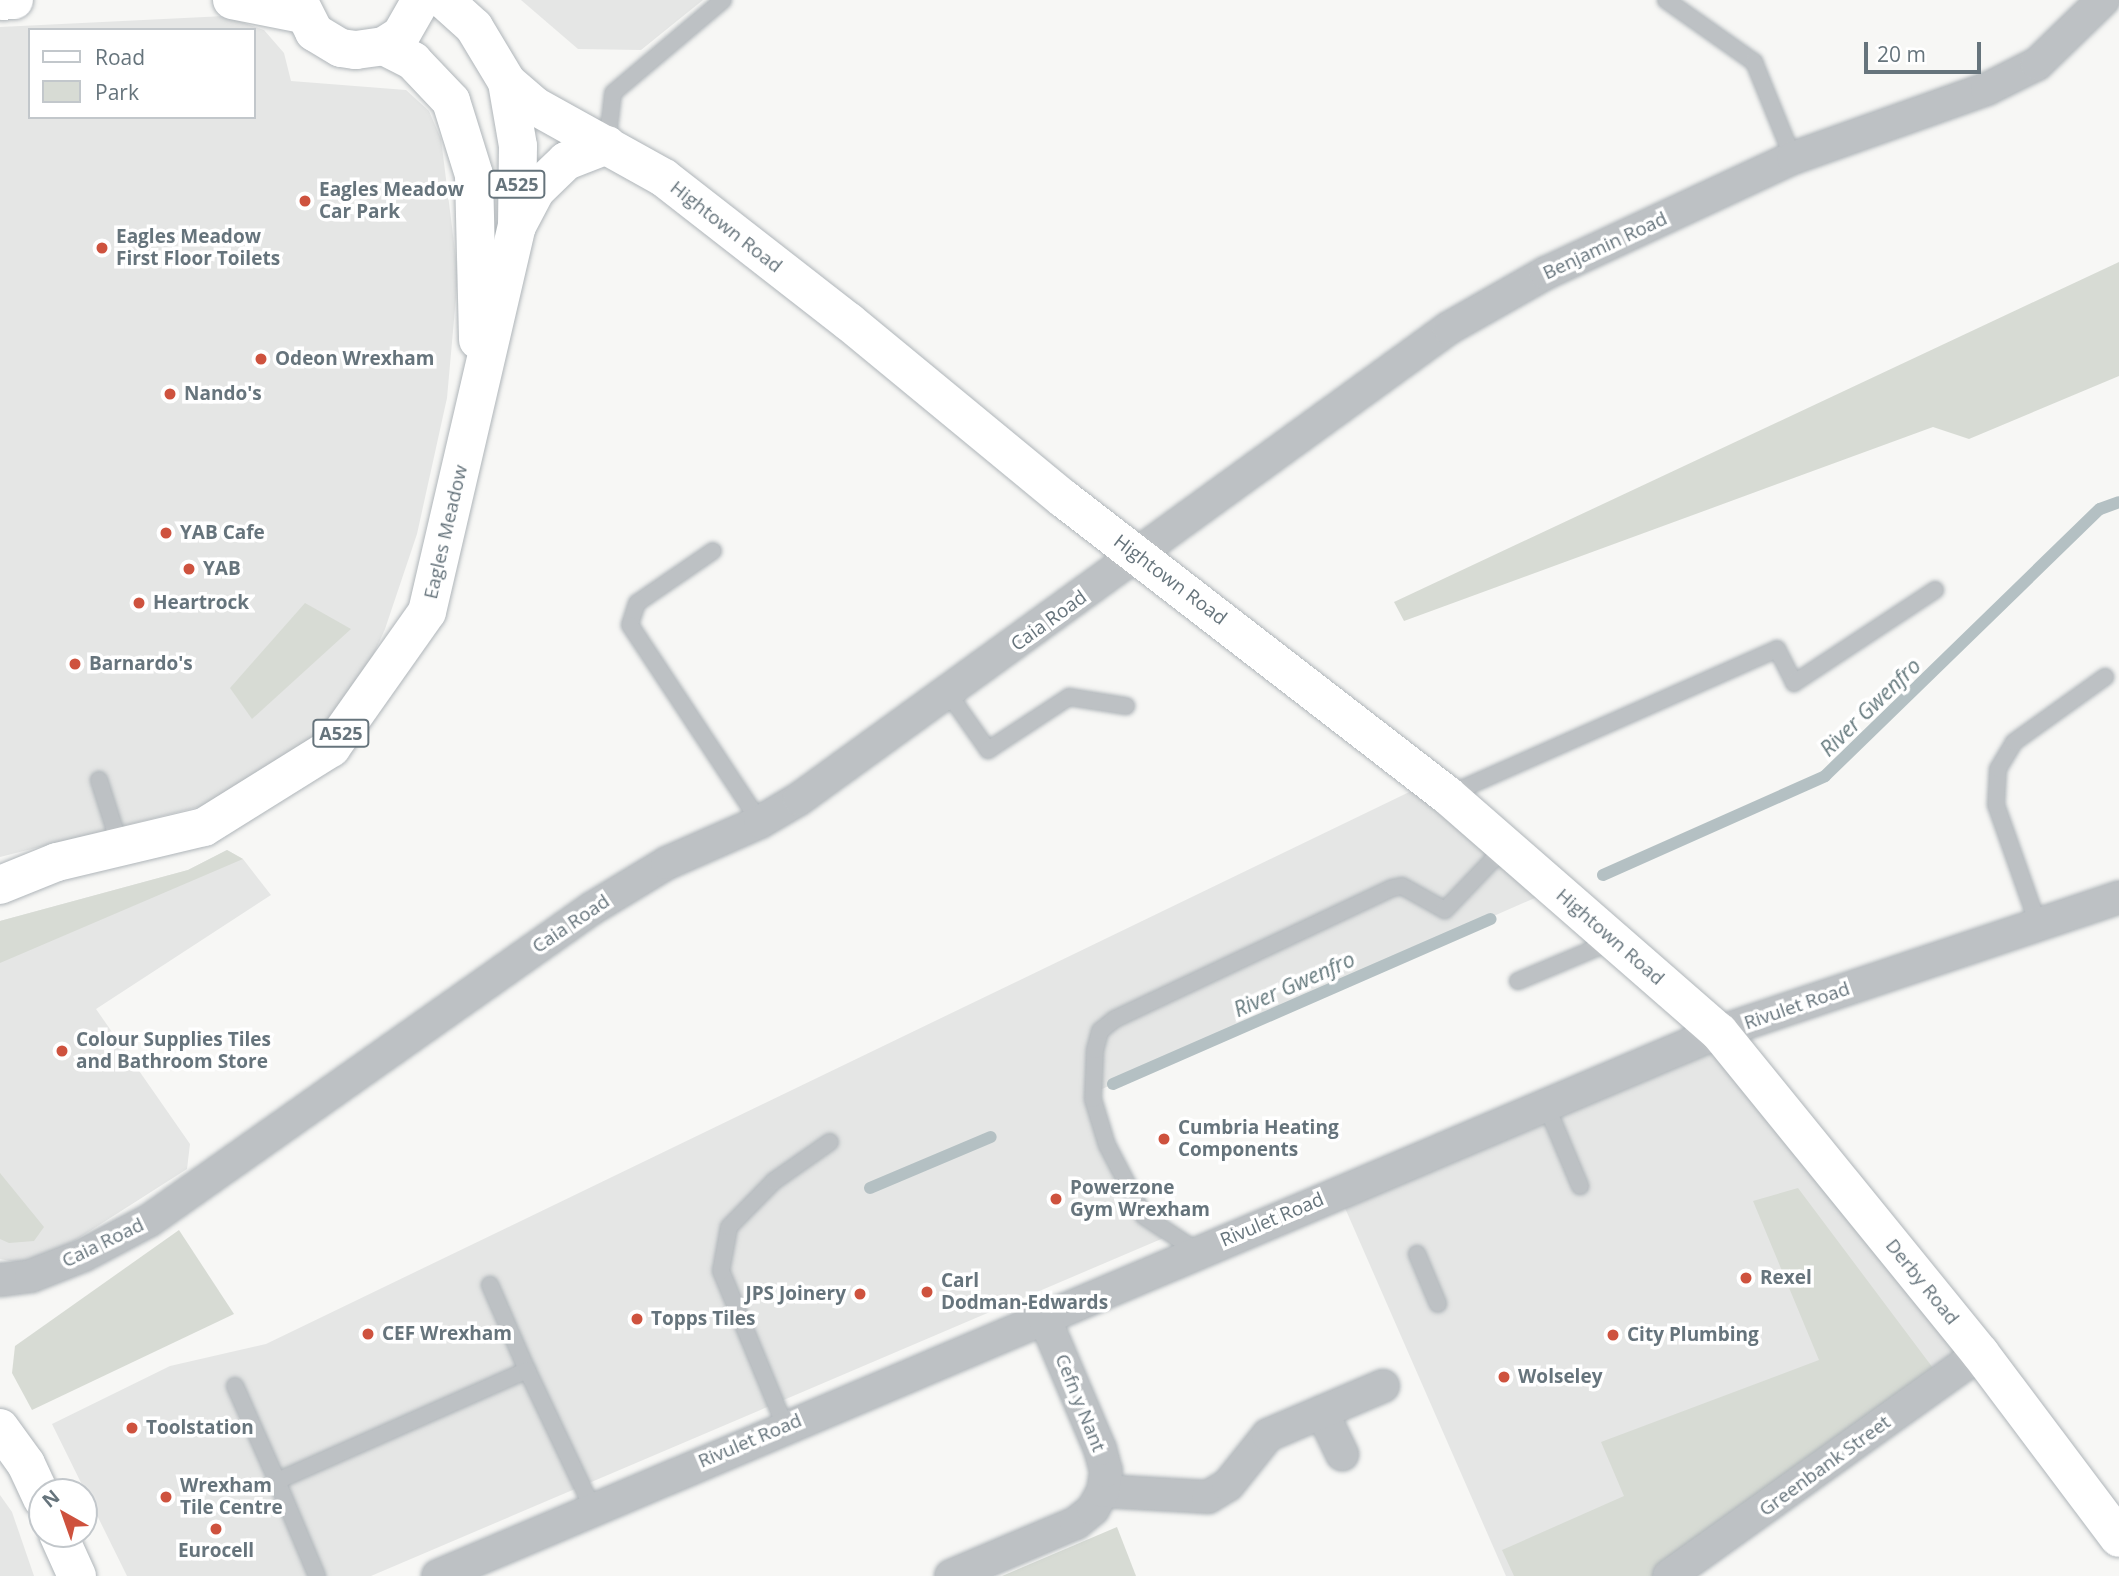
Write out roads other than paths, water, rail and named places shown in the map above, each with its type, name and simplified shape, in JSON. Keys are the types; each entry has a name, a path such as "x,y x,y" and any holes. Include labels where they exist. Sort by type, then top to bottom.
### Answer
{"street":[{"path":"0,1 14,0"},
{"path":"232,0 300,7 314,32 341,48 384,46 401,35 421,0"},
{"name":"Eagles Meadow","path":"0,885 57,862 204,827 331,748 427,612 517,226 518,146 507,82 474,27 444,0"},
{"name":"Benjamin Road","path":"1139,557 1449,328 1546,273 1793,158 1987,89 2037,64 2103,0"},
{"name":"Eagles Meadow","path":"384,46 413,61 451,101 474,175 480,387"},
{"name":"Hightown Road","path":"507,82 533,105 664,178 849,322 1139,557 1447,795 1719,1032"},
{"path":"517,226 536,190 566,161 607,145"},
{"name":"Caia Road","path":"0,1280 31,1276 84,1255 150,1220 591,909 667,863 760,822 1139,557"},
{"name":"Rivulet Road","path":"438,1576 1197,1251 1719,1032 2119,897"},
{"name":"Derby Road","path":"1719,1032 1980,1353 2119,1538"},
{"name":"Cefn y Nant","path":"1044,1317 1100,1449 1106,1471 1103,1491"},
{"name":"Greenbank Street","path":"1669,1576 1702,1568 1980,1353"},
{"path":"951,1576 1076,1523 1093,1509 1103,1491 1208,1497 1228,1485 1268,1435 1383,1386"},
{"path":"1322,1412 1342,1454"},
{"path":"0,1428 26,1464 32,1478"},
{"path":"64,1548 77,1576"}],"lane":[{"path":"607,145 613,93 723,0"},
{"path":"1665,0 1754,62 1793,158"},
{"path":"713,551 638,603 630,625 760,822"},
{"path":"1447,795 1777,649 1794,683 1935,590"},
{"path":"2038,924 1996,805 1998,769 2014,742 2105,677"},
{"path":"948,693 988,750 1069,697 1126,706"},
{"path":"99,780 120,846"},
{"path":"1197,1251 1144,1216 1107,1145 1093,1099 1095,1050 1100,1031 1115,1019 1392,888 1402,886 1445,910 1506,846"},
{"path":"1518,981 1614,941"},
{"path":"1546,1105 1580,1186"},
{"path":"785,1426 721,1271 729,1227 774,1181 830,1142"},
{"path":"1417,1254 1438,1304"},
{"path":"490,1285 593,1509"},
{"path":"277,1482 527,1370"},
{"path":"235,1386 317,1576"}],"waterway":[{"name":"River Gwenfro","path":"1603,875 1825,776 2100,509 2119,502"},
{"name":"River Gwenfro","path":"1113,1084 1491,919"},
{"name":"River Gwenfro","path":"870,1188 991,1137"}],"place":[{"name":"Eagles Meadow Car Park","path":"305,201"},
{"name":"Eagles Meadow First Floor Toilets","path":"102,248"},
{"name":"Odeon Wrexham","path":"261,359"},
{"name":"Nando's","path":"170,394"},
{"name":"YAB Cafe","path":"166,533"},
{"name":"YAB","path":"189,569"},
{"name":"Heartrock","path":"139,603"},
{"name":"Barnardo's","path":"75,664"},
{"name":"Colour Supplies Tiles and Bathroom Store","path":"62,1051"},
{"name":"Cumbria Heating Components","path":"1164,1139"},
{"name":"Powerzone Gym Wrexham","path":"1056,1199"},
{"name":"Rexel","path":"1746,1278"},
{"name":"Carl Dodman-Edwards","path":"927,1292"},
{"name":"JPS Joinery","path":"860,1294"},
{"name":"Topps Tiles","path":"637,1319"},
{"name":"CEF Wrexham","path":"368,1334"},
{"name":"City Plumbing","path":"1613,1335"},
{"name":"Wolseley","path":"1504,1377"},
{"name":"Toolstation","path":"132,1428"},
{"name":"Wrexham Tile Centre","path":"166,1497"},
{"name":"Eurocell","path":"216,1529"}]}
